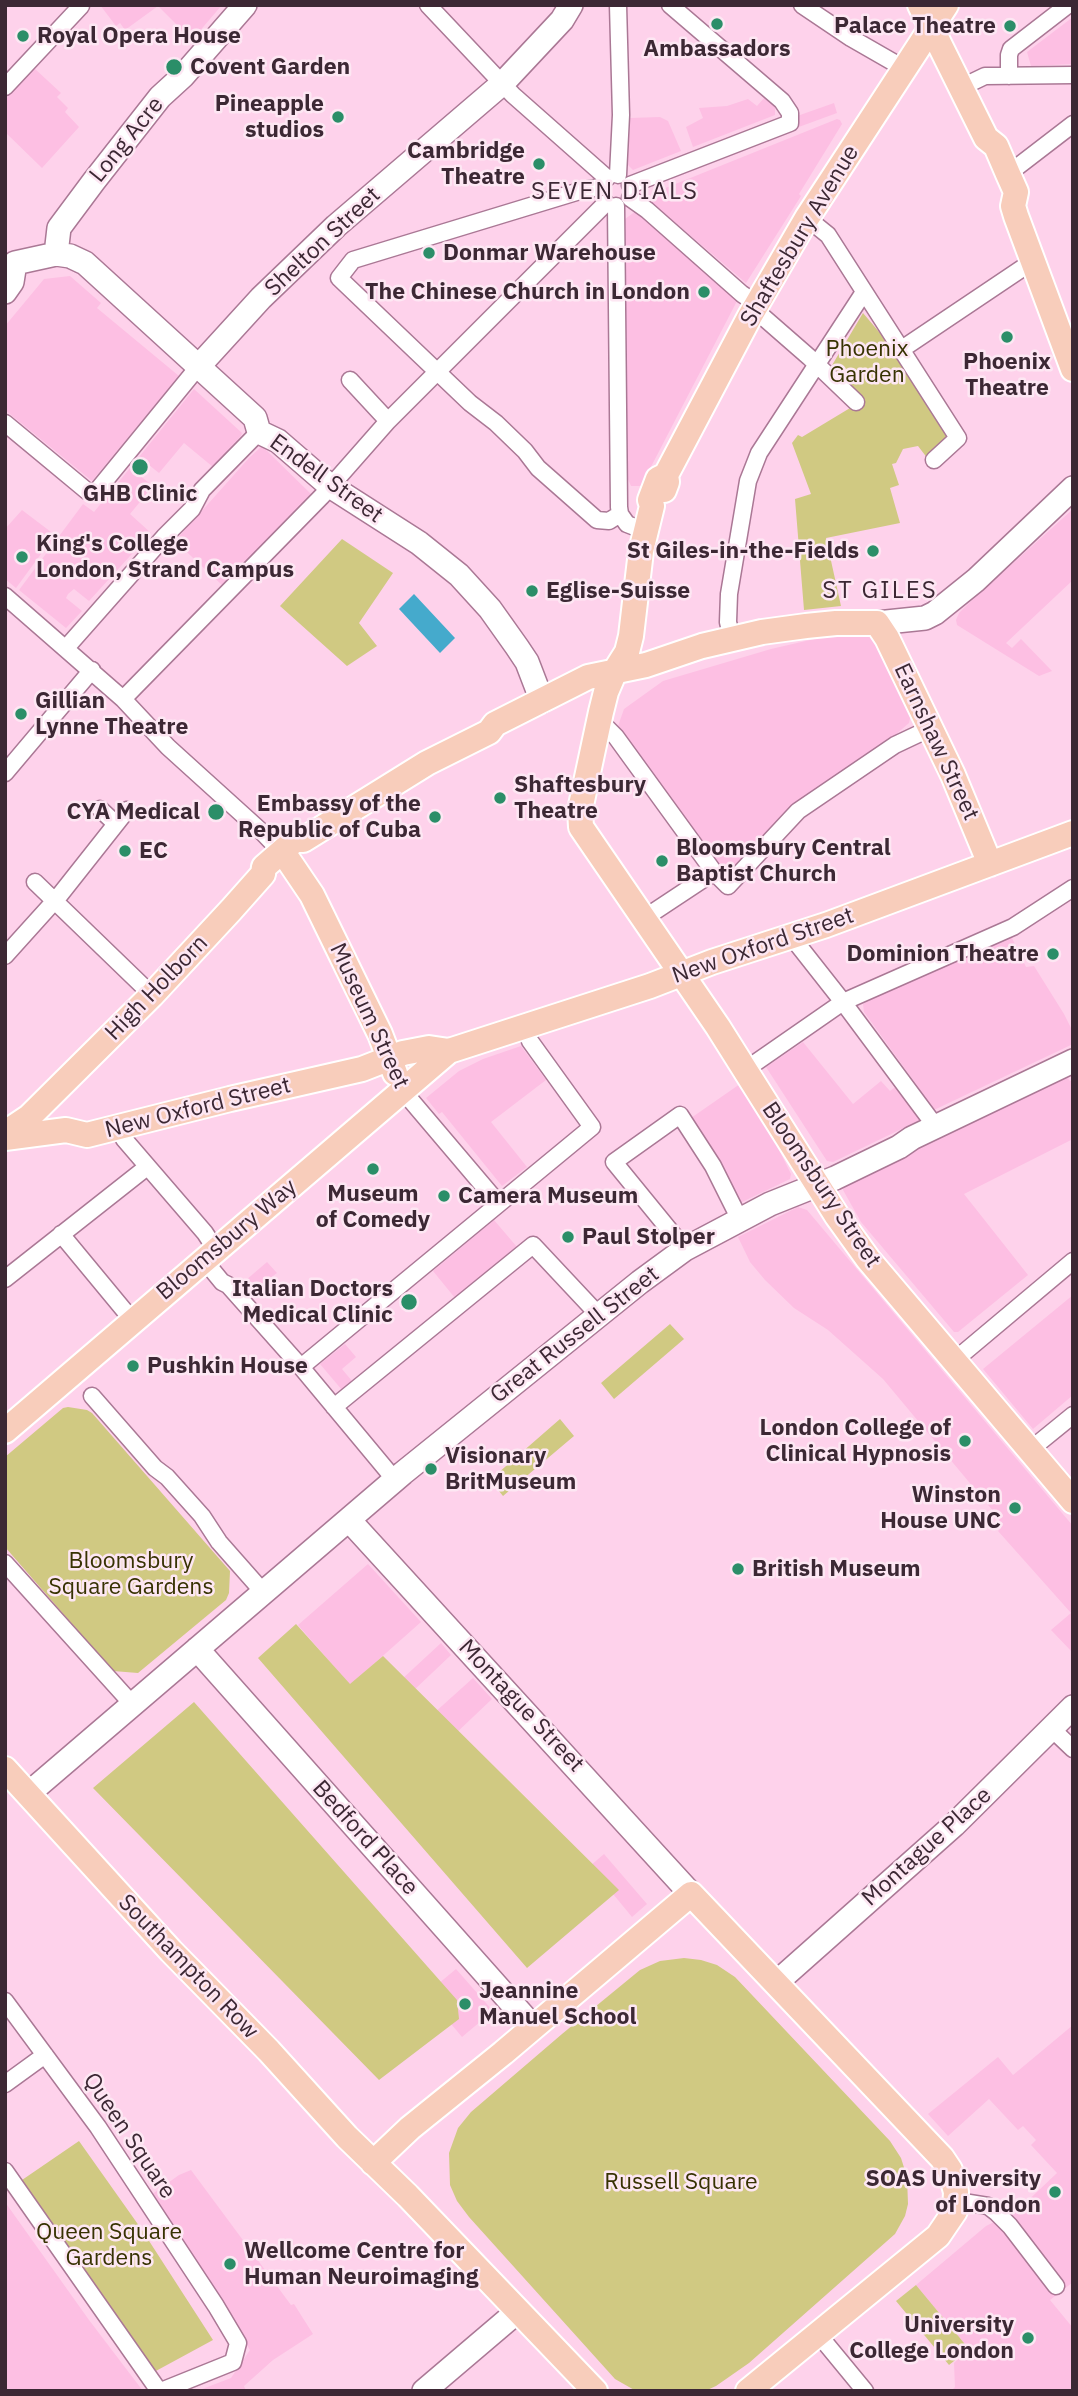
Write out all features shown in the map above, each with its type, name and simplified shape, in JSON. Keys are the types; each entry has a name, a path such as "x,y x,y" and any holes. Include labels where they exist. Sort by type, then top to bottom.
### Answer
{"main road":[{"path":"920,5 986,138 996,146 1016,192 1013,206 1073,369"},
{"name":"Shaftesbury Avenue","path":"681,975 587,838 580,823 584,786 606,692 627,652 631,636 645,531 652,506 659,502 667,482 666,475 755,307 807,218 946,5"},
{"path":"986,138 985,152 995,180 1004,200 1013,206"},
{"path":"291,850 427,763 489,732 495,724 593,690 615,671 646,665 702,646 762,632 836,623 877,623"},
{"name":"Earnshaw Street","path":"877,623 931,728 990,864"},
{"name":"New Oxford Street","path":"5,1136 66,1130 87,1135 362,1069 403,1053 429,1048 449,1051 681,975 1071,837"},
{"name":"High Holborn","path":"5,1136 29,1117 152,995 263,874 269,873 291,850"},
{"name":"Museum Street","path":"291,850 380,1034 403,1091"},
{"name":"Bloomsbury Street","path":"681,975 745,1070 837,1216 868,1259 1073,1501"},
{"name":"Bloomsbury Way","path":"5,1431 449,1051"},
{"path":"62,1084 57,1094 56,1110 66,1130"},
{"name":"Southampton Row","path":"5,1769 171,1951 373,2163"},
{"path":"595,2391 373,2163 410,2128 691,1894 942,2158 955,2182 957,2201 951,2220 939,2236 748,2391"}],"street":[{"name":"Long Acre","path":"56,254 59,228 94,181 160,97 183,76 245,5"},
{"path":"428,5 503,83 615,190 742,295 856,402"},
{"name":"Shelton Street","path":"5,422 90,493 98,491 198,367 261,298 336,226 503,83 562,20 571,5"},
{"path":"618,5 621,115 615,190 620,514 631,527 645,531"},
{"path":"620,514 609,521 597,520 538,468 496,423 470,403 340,278 353,260 583,190 615,190 790,123 790,113 782,101 670,5"},
{"path":"802,5 851,38 905,69"},
{"path":"1009,76 1011,49 1068,5"},
{"path":"5,88 81,6"},
{"path":"960,88 985,76 1073,75"},
{"path":"1008,174 1073,124"},
{"path":"123,699 324,492 388,421 615,190"},
{"path":"807,218 828,235 957,438 934,460"},
{"path":"5,292 12,282 10,260 56,254"},
{"name":"Endell Street","path":"56,254 70,256 85,263 255,418 259,432 278,441 324,492 419,543 459,575 490,609 527,662 546,708"},
{"path":"902,349 1033,261"},
{"path":"732,639 728,622 729,594 748,481 759,453 864,292"},
{"path":"350,380 388,421"},
{"path":"66,648 192,509 202,491 259,432"},
{"path":"877,623 925,618 935,614 976,580 1073,488"},
{"path":"5,596 92,670 168,747 291,850"},
{"path":"5,773 92,670"},
{"path":"598,725 607,728 616,737 714,872 728,886 798,811 895,745 931,728"},
{"path":"100,809 116,824"},
{"path":"5,956 55,900 127,810"},
{"path":"643,919 714,872"},
{"path":"35,882 152,995"},
{"path":"745,1070 844,1002 1013,927 1073,888"},
{"path":"792,936 936,1127"},
{"path":"301,1367 592,1127 530,1041 524,1025"},
{"name":"Great Russell Street","path":"28,1794 395,1480 640,1282 685,1249 796,1192 818,1185 899,1147 912,1138 1073,1061"},
{"name":"Museum Street","path":"403,1091 498,1202"},
{"path":"685,1249 614,1162 680,1115 713,1166 740,1220"},
{"path":"118,1127 124,1139 205,1233 210,1255 222,1282 228,1285 301,1367 395,1480"},
{"path":"5,1279 147,1167"},
{"path":"61,1234 133,1321"},
{"path":"334,1408 533,1245 593,1309 601,1314"},
{"path":"955,1360 1073,1261"},
{"path":"92,1396 155,1468 167,1477 202,1516 219,1542 264,1593"},
{"path":"1030,1450 1073,1415"},
{"name":"Montague Street","path":"349,1520 691,1894"},
{"path":"5,1563 133,1705"},
{"name":"Bedford Place","path":"197,1649 533,2027"},
{"name":"Montague Place","path":"776,1983 954,1825 1073,1707"},
{"path":"1052,1729 1073,1749"},
{"path":"5,2001 45,2055 5,2084"},
{"name":"Queen Square","path":"5,2171 160,2391 233,2362 238,2343 216,2306 98,2127 45,2055"},
{"path":"957,2201 988,2206 997,2213 1056,2286"},
{"path":"424,2391 518,2311"},
{"path":"818,2334 865,2391"}],"shaded area":[{"path":"100,5 222,5 192,40 158,6 125,30 120,23 116,26"},
{"path":"1073,17 1073,64 1031,66 1027,52"},
{"path":"34,68 61,93 57,97 68,108 65,112 79,127 42,168 5,132 5,100"},
{"path":"765,97 775,107 775,115 693,147 686,127 703,118 699,108 727,106 748,99 757,106"},
{"path":"834,103 837,113 643,184 636,173"},
{"path":"660,117 668,121 681,151 633,170 628,165 630,118"},
{"path":"837,119 842,124 799,194 801,196 746,283 650,201 653,193"},
{"path":"636,211 737,301 641,486 631,486 627,477 625,219"},
{"path":"70,276 101,303 97,308 179,376 92,481 5,410 5,326 44,279"},
{"path":"194,389 242,433 241,436 213,467 184,443 159,473 139,457"},
{"path":"262,446 311,494 222,585 175,541"},
{"path":"130,468 153,486 130,514 151,533 89,601 74,589 68,594 66,598 82,611 66,628 19,590 83,504 94,512"},
{"path":"1073,509 1073,580 1006,643 1012,648 1021,639 1052,671 1039,676 957,625 956,620 968,604"},
{"name":"King's College London, Strand Campus","path":"22,510 55,535 16,588 5,579 5,529"},
{"path":"873,634 911,714 909,723 887,742 788,813 736,865 720,865 617,729 624,709 663,681 771,649 823,637"},
{"path":"1011,936 1026,967 1034,966 1064,1014 1073,1032 1073,1044 934,1109 864,1012 863,1004"},
{"path":"803,1042 853,1104 881,1081 890,1091 898,1085 920,1120 833,1162 827,1161 766,1067"},
{"path":"521,1046 546,1080 491,1122 527,1167 502,1186 442,1112 439,1114 426,1098 459,1071 483,1059"},
{"path":"1066,1076 1070,1081 1073,1080 1073,1139 964,1194 1028,1275 958,1332 954,1332 861,1222 843,1190 844,1185"},
{"path":"740,1084 780,1145 778,1148 791,1174 790,1179 740,1203 717,1157 691,1118"},
{"path":"798,1207 807,1210 1073,1526 1073,1653 1051,1630 1071,1613 998,1531 1001,1528 999,1518 883,1379 828,1330 794,1308 750,1262 738,1237"},
{"path":"494,1220 517,1247 455,1298 433,1271"},
{"path":"267,1262 277,1273 254,1290 246,1280"},
{"path":"1073,1295 1073,1395 1033,1429 983,1369"},
{"path":"345,1344 356,1357 342,1369 352,1381 342,1390 320,1364"},
{"path":"368,1564 421,1622 350,1685 298,1625"},
{"path":"441,1643 451,1655 412,1692 401,1680"},
{"path":"473,1678 492,1699 453,1736 433,1714"},
{"path":"604,1854 647,1904 632,1917 590,1866"},
{"name":"Jeannine Manuel School","path":"456,1969 493,2011 462,2037 426,1994"},
{"name":"SOAS University of London","path":"1073,2025 1073,2282 1050,2300 1073,2328 1073,2391 951,2391 955,2387 954,2363 969,2349 916,2285 986,2226 1018,2210 1057,2173 1031,2145 1036,2140 1023,2126 1018,2130 989,2099 948,2136 928,2114 998,2057 1013,2075"},
{"path":"191,2170 291,2305 294,2304 313,2334 273,2360 244,2386 246,2391 197,2391 231,2378 250,2350 151,2195 179,2175"},
{"path":"5,2202 89,2320 143,2391 5,2391"}],"green space":[{"name":"Phoenix Garden","path":"863,313 885,339 951,439 928,459 918,446 903,449 896,463 892,464 899,485 890,488 900,523 826,538 841,606 804,610 795,499 811,494 792,443 798,435 802,437 860,402 831,367"},
{"path":"342,539 393,573 359,623 377,646 347,666 280,606"},
{"path":"670,1324 684,1339 614,1399 601,1383"},
{"name":"Bloomsbury Square Gardens","path":"63,1408 92,1413 230,1571 226,1600 138,1673 113,1671 5,1547 5,1457"},
{"path":"560,1419 574,1436 503,1496 490,1480"},
{"path":"296,1624 350,1684 383,1656 619,1890 527,1968 258,1658"},
{"path":"194,1702 457,2000 459,2019 379,2080 93,1788"},
{"name":"Russell Square","path":"684,1958 717,1965 735,1977 890,2141 901,2158 907,2177 908,2204 895,2234 749,2363 716,2386 705,2391 636,2391 615,2379 469,2217 457,2201 450,2185 449,2153 458,2128 471,2112 562,2034 640,1970 660,1961"},
{"name":"Queen Square Gardens","path":"79,2141 142,2230 213,2340 154,2372 22,2180"},
{"path":"916,2285 969,2349 949,2365 896,2301"}],"water":[{"path":"414,594 455,638 440,653 399,609"}],"place":[{"name":"Ambassadors","path":"717,24"},
{"name":"Palace Theatre","path":"1010,26"},
{"name":"Royal Opera House","path":"23,36"},
{"name":"Covent Garden","path":"174,67"},
{"name":"Pineapple studios","path":"338,117"},
{"name":"Cambridge Theatre","path":"539,164"},
{"name":"Donmar Warehouse","path":"429,253"},
{"name":"The Chinese Church in London","path":"704,292"},
{"name":"Phoenix Theatre","path":"1007,337"},
{"name":"GHB Clinic","path":"140,467"},
{"name":"St Giles-in-the-Fields","path":"873,551"},
{"name":"King's College London, Strand Campus","path":"22,557"},
{"name":"Eglise-Suisse","path":"532,591"},
{"name":"Gillian Lynne Theatre","path":"21,714"},
{"name":"Shaftesbury Theatre","path":"500,798"},
{"name":"CYA Medical","path":"216,812"},
{"name":"Embassy of the Republic of Cuba","path":"435,817"},
{"name":"EC","path":"125,851"},
{"name":"Bloomsbury Central Baptist Church","path":"662,861"},
{"name":"Dominion Theatre","path":"1053,954"},
{"name":"Museum of Comedy","path":"373,1169"},
{"name":"Camera Museum","path":"444,1196"},
{"name":"Paul Stolper","path":"568,1237"},
{"name":"Italian Doctors Medical Clinic","path":"409,1302"},
{"name":"Pushkin House","path":"133,1366"},
{"name":"London College of Clinical Hypnosis","path":"965,1441"},
{"name":"Visionary BritMuseum","path":"431,1469"},
{"name":"Winston House UNC","path":"1015,1508"},
{"name":"British Museum","path":"738,1569"},
{"name":"Jeannine Manuel School","path":"465,2004"},
{"name":"SOAS University of London","path":"1055,2192"},
{"name":"Wellcome Centre for Human Neuroimaging","path":"230,2264"},
{"name":"University College London","path":"1028,2338"}],"district":[{"name":"SEVEN DIALS","path":"615,192"},
{"name":"ST GILES","path":"880,591"}]}
